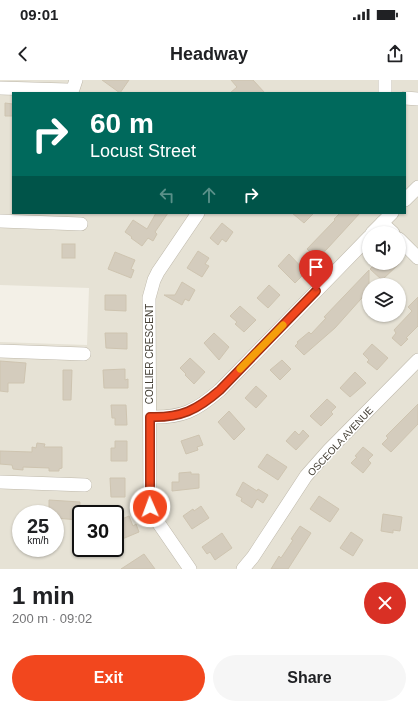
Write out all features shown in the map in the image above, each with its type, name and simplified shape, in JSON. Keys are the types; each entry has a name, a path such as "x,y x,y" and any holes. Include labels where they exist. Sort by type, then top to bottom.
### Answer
{"street":[{"path":"385,80 385,92"},
{"path":"0,88 68,90 73,89 76,81"},
{"path":"406,98 418,99"},
{"path":"406,199 418,187"},
{"name":"COLLIER CRESCENT","path":"190,569 154,518 150,507 150,291 158,272 197,214"},
{"path":"379,226 391,214"},
{"path":"0,221 81,224"},
{"path":"382,223 385,226"},
{"path":"150,417 162,418 176,416 191,412 205,403 220,390 362,244"},
{"path":"406,246 418,258"},
{"path":"0,351 84,354"},
{"name":"OSCEOLA AVENUE","path":"243,569 306,476 329,450 418,360"},
{"path":"0,482 85,485"}],"shaded area":[{"path":"0,80 418,80 418,569 0,569 0,342 87,345 89,288 0,285"}],"building":[{"path":"102,80 129,80 121,92"},
{"path":"231,80 253,80 264,92 231,92 237,87"},
{"path":"5,103 12,104 12,116 5,116"},
{"path":"155,214 167,214 155,232 157,234 153,241 148,238 142,246 125,232 133,220 147,229"},
{"path":"293,214 313,214 304,223"},
{"path":"339,214 359,214 317,258 307,249 335,220 334,219"},
{"path":"222,223 233,232 226,242 222,239 218,245 210,238"},
{"path":"62,244 75,244 75,258 62,258"},
{"path":"198,251 209,258 205,264 209,266 202,277 187,268"},
{"path":"115,252 135,260 131,269 134,270 131,278 108,269"},
{"path":"289,254 306,272 295,283 278,266"},
{"path":"369,270 369,278 362,278 362,298 335,328 304,355 295,346 298,343 297,342 309,332 311,334 326,318 324,317"},
{"path":"371,270 393,270 384,278 380,278"},
{"path":"182,282 195,290 189,301 185,299 182,305 164,295 175,295"},
{"path":"269,285 280,295 268,308 257,298"},
{"path":"105,295 126,295 126,311 105,310"},
{"path":"418,297 418,326 406,338 408,339 401,346 392,338 396,333 394,330 402,322 406,322 406,317 412,311 408,307"},
{"path":"240,306 256,320 244,332 235,324 237,322 230,316"},
{"path":"105,333 127,333 127,349 106,348"},
{"path":"214,333 229,347 219,360 204,343"},
{"path":"372,344 388,358 377,370 367,362 369,360 363,354"},
{"path":"190,358 205,372 194,384 180,368"},
{"path":"282,360 291,369 280,380 270,370"},
{"path":"0,361 26,363 24,383 8,383 8,392 0,391"},
{"path":"125,369 125,380 128,379 128,388 104,388 103,370"},
{"path":"63,370 72,370 71,400 63,400"},
{"path":"355,372 366,383 350,397 340,388"},
{"path":"256,386 267,396 256,408 245,398"},
{"path":"327,399 336,407 331,412 333,414 321,426 310,416"},
{"path":"418,404 418,424 391,452 382,444 388,438 386,436"},
{"path":"111,405 126,405 127,425 115,425 115,418 112,418"},
{"path":"229,411 245,429 234,440 218,422"},
{"path":"303,430 309,436 296,450 286,441 295,431 299,435"},
{"path":"199,435 203,445 197,447 198,450 186,454 181,441"},
{"path":"115,441 127,441 127,461 111,461 111,448 115,448"},
{"path":"37,443 45,444 44,447 62,447 62,468 59,469 59,471 49,471 49,468 23,467 23,470 13,469 12,465 0,464 0,451 32,452 32,447 36,448"},
{"path":"363,447 373,455 368,460 371,463 363,473 351,463"},
{"path":"267,454 287,467 278,480 258,467"},
{"path":"191,472 191,474 199,474 199,488 172,491 172,482 179,482 179,473"},
{"path":"110,478 125,478 125,497 111,497"},
{"path":"243,482 257,491 258,489 268,495 263,503 257,499 252,508 241,501 242,498 236,495"},
{"path":"319,496 339,509 330,522 310,509"},
{"path":"49,500 80,502 80,505 72,505 72,519 64,519 64,505 49,505"},
{"path":"201,506 209,518 192,529 183,516 193,509 194,511"},
{"path":"383,514 402,517 400,531 393,530 393,533 381,531"},
{"path":"129,516 133,526 136,524 139,532 124,538 124,518"},
{"path":"300,526 311,533 288,569 271,569 279,556 281,558"},
{"path":"351,532 363,540 353,556 340,548"},
{"path":"222,533 232,548 215,560 210,552 207,554 202,547"},
{"path":"144,554 155,569 121,569"}],"slow traffic":[{"path":"240,369 283,325"}],"route":[{"path":"150,507 150,417 162,418 176,416 191,412 205,403 220,390 316,291"}]}
